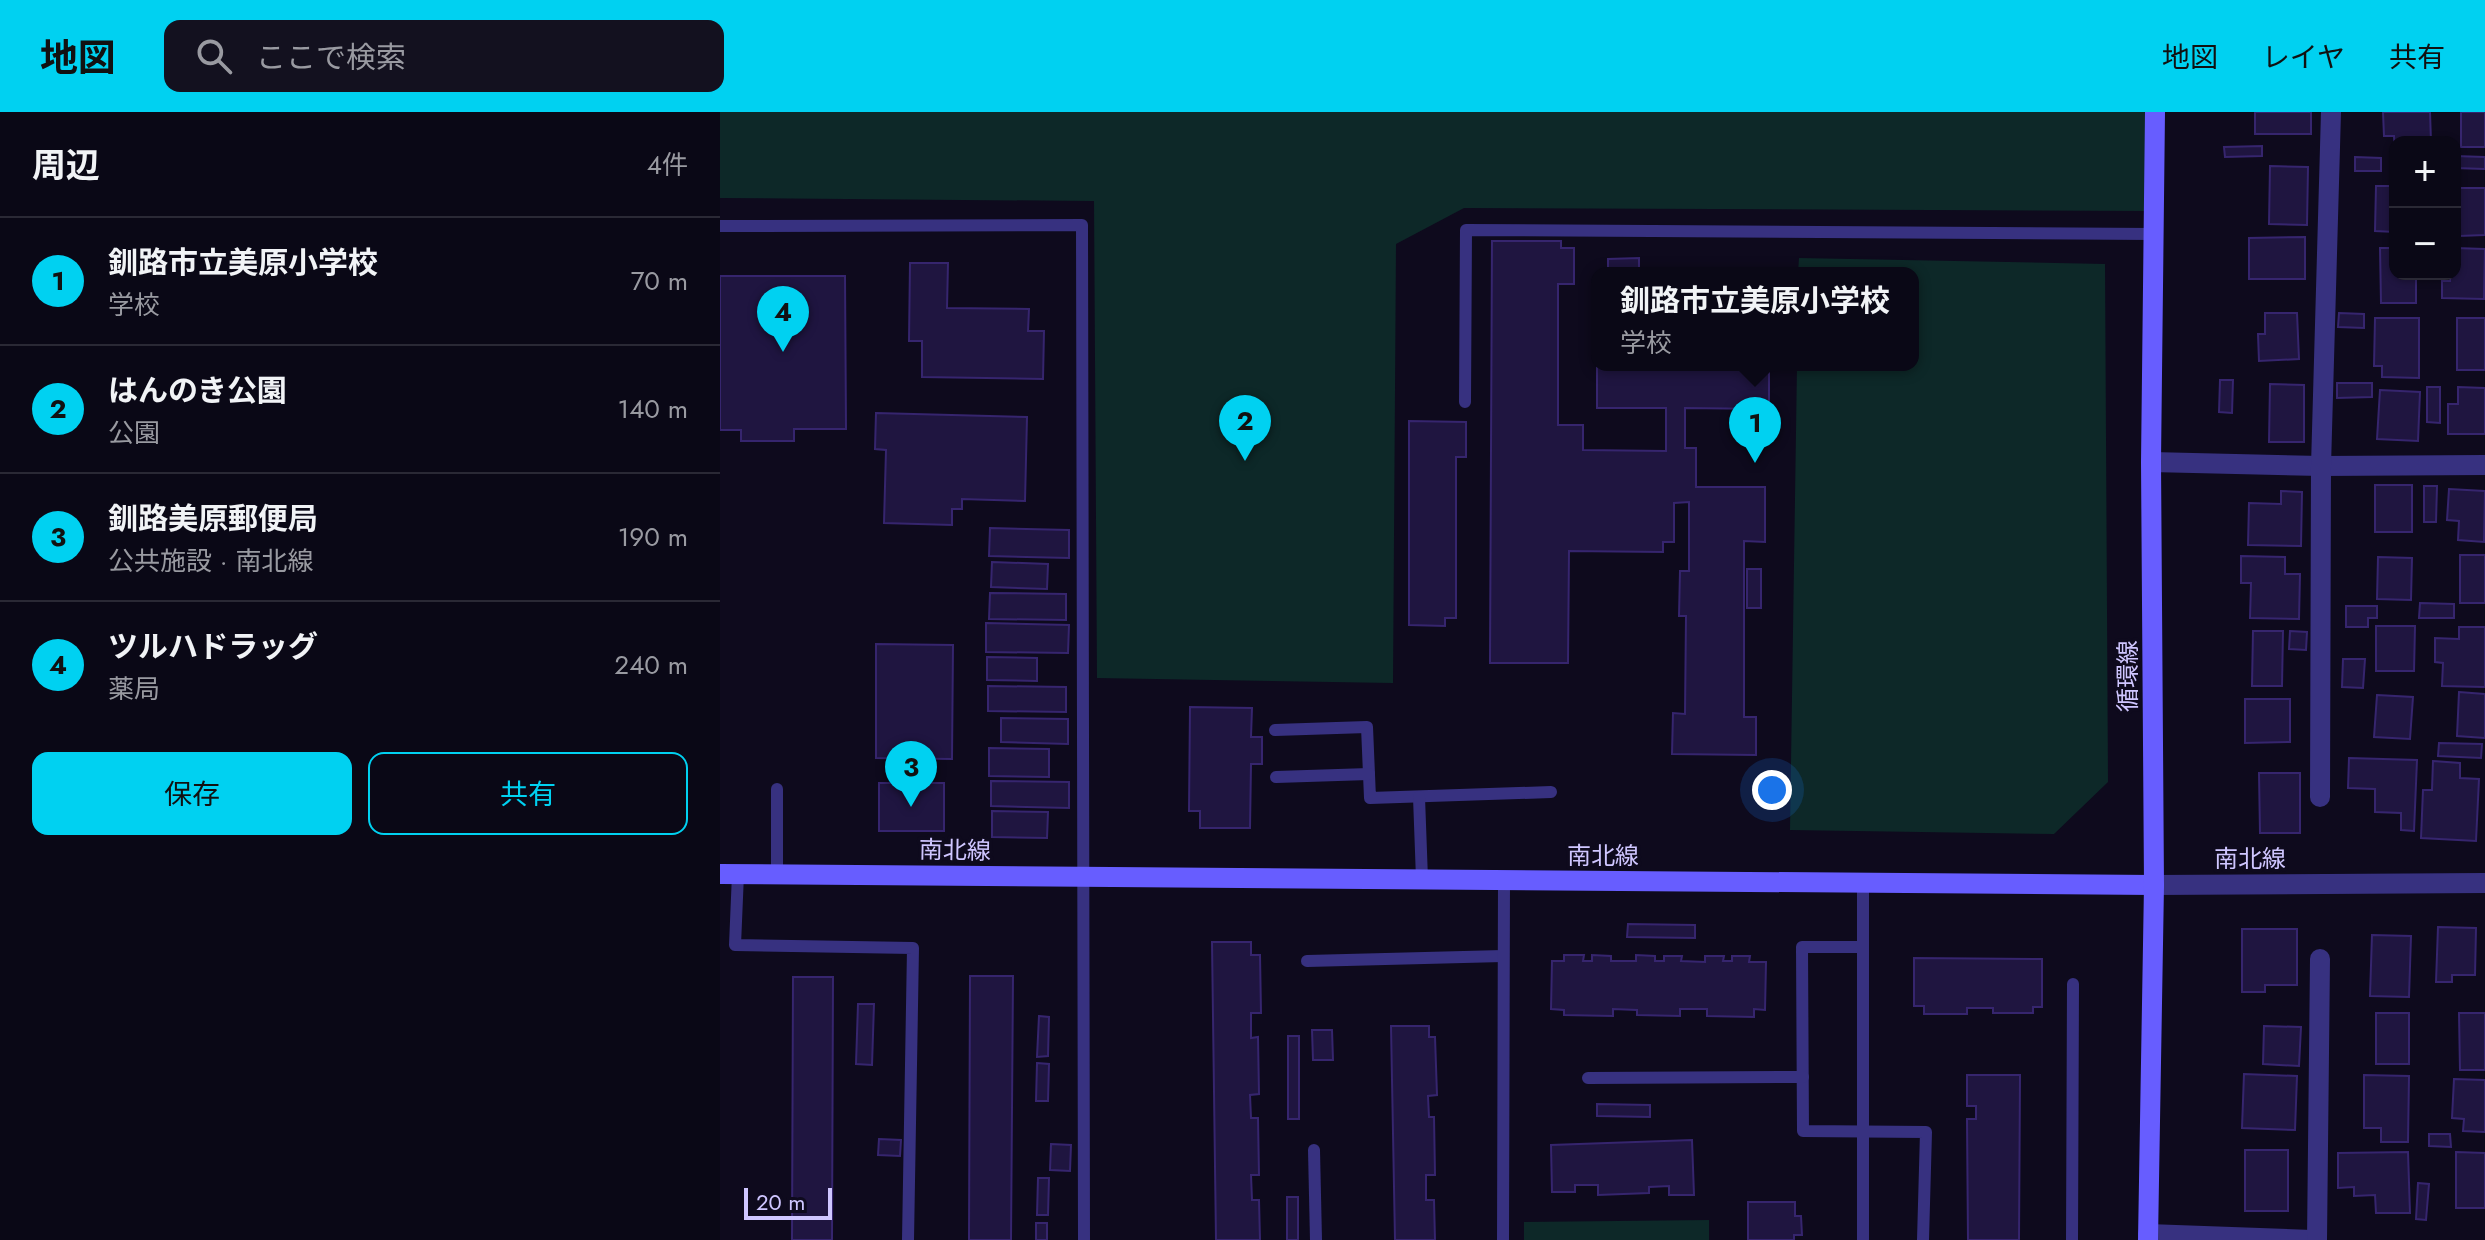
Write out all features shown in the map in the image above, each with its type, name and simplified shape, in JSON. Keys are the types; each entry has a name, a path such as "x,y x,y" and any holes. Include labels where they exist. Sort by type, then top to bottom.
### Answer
{"street":[{"name":"循環線","path":"2148,1237 2154,885 2151,462 2155,112"},
{"path":"2320,797 2321,466 2331,112"},
{"path":"2151,462 2321,466 2485,465"},
{"name":"南北線","path":"729,874 2154,885 2485,883"},
{"path":"2148,1237 2315,1240 2320,959"}],"lane":[{"path":"720,226 1082,225 1084,1240"},
{"path":"1465,402 1466,230 2154,234"},
{"path":"1275,730 1367,727 1370,798 1551,792"},
{"path":"1276,777 1369,774"},
{"path":"777,789 777,874"},
{"path":"1419,797 1422,879"},
{"path":"729,874 735,945"},
{"path":"1503,1240 1504,880"},
{"path":"1863,883 1863,1240"},
{"path":"720,945 913,948 908,1240"},
{"path":"1863,947 1802,947 1803,1131 1926,1132 1923,1240"},
{"path":"1307,961 1503,956"},
{"path":"2072,1240 2073,984"},
{"path":"1588,1078 1803,1077"},
{"path":"1314,1150 1316,1240"}],"green space":[{"path":"720,112 2155,112 2154,211 1464,208 1396,244 1393,683 1097,678 1094,201 720,198"},
{"path":"1799,258 2105,264 2108,782 2054,834 1790,830 1797,371 1919,371 1919,267 1798,267"},
{"path":"1709,1220 1709,1240 1524,1240 1524,1222"}],"building":[{"path":"2255,112 2311,112 2311,134 2255,134"},
{"path":"2383,112 2430,112 2431,136 2384,136"},
{"path":"2461,112 2485,112 2485,147 2461,147"},
{"path":"2262,146 2262,156 2225,157 2224,147"},
{"path":"2461,156 2485,157 2485,169 2461,168"},
{"path":"2355,157 2381,158 2381,171 2355,171"},
{"path":"2270,166 2308,167 2307,225 2269,224"},
{"path":"2376,186 2389,186 2389,232 2375,231"},
{"path":"2461,188 2485,188 2485,235 2461,236"},
{"path":"2305,237 2305,279 2249,279 2249,238"},
{"path":"1492,241 1561,241 1561,248 1574,248 1574,284 1558,284 1558,425 1583,425 1583,450 1666,451 1666,408 1597,408 1597,371 1769,371 1769,409 1685,408 1685,448 1696,448 1696,487 1765,487 1765,542 1744,541 1744,717 1756,717 1756,755 1672,754 1673,713 1685,714 1686,616 1679,616 1680,571 1689,571 1689,502 1674,503 1674,542 1663,542 1663,552 1569,551 1568,663 1490,663"},
{"path":"2380,248 2389,248 2389,280 2416,280 2416,303 2381,303"},
{"path":"2461,248 2485,249 2484,299 2442,298 2442,281 2461,280"},
{"path":"1639,258 1639,267 1608,267 1608,259"},
{"path":"910,263 948,263 947,308 1029,309 1028,331 1044,331 1043,379 922,377 922,341 909,341"},
{"path":"720,276 845,276 846,429 794,429 794,441 741,441 741,430 720,430"},
{"path":"2265,313 2297,313 2299,359 2259,361 2258,334 2265,334"},
{"path":"2339,313 2364,314 2364,328 2338,327"},
{"path":"2375,318 2419,318 2419,378 2382,377 2382,366 2374,366"},
{"path":"2457,318 2485,318 2485,370 2457,370"},
{"path":"2220,380 2233,380 2232,413 2219,412"},
{"path":"2337,383 2372,383 2372,397 2337,398"},
{"path":"2270,384 2304,385 2304,442 2269,442"},
{"path":"2427,387 2440,387 2440,423 2427,422"},
{"path":"2458,387 2485,388 2485,434 2448,434 2448,404 2458,404"},
{"path":"2380,390 2420,392 2418,441 2377,439"},
{"path":"876,413 1027,417 1025,501 962,499 962,509 952,509 952,525 884,523 886,450 875,449"},
{"path":"1409,421 1466,422 1466,457 1456,457 1456,618 1445,618 1445,626 1409,625"},
{"path":"2375,485 2412,485 2412,532 2375,532"},
{"path":"2424,486 2437,486 2436,522 2424,522"},
{"path":"2449,489 2485,491 2484,542 2458,540 2459,521 2447,520"},
{"path":"2281,491 2302,492 2301,546 2248,545 2249,503 2281,504"},
{"path":"990,528 1069,530 1069,558 989,556"},
{"path":"2460,555 2485,555 2485,603 2460,603"},
{"path":"2241,556 2285,557 2285,574 2300,574 2299,619 2250,618 2251,583 2241,583"},
{"path":"2378,557 2412,558 2411,600 2377,599"},
{"path":"992,562 1048,564 1047,589 991,587"},
{"path":"1747,569 1761,569 1761,608 1747,608"},
{"path":"990,593 1066,594 1066,620 989,619"},
{"path":"2420,603 2454,604 2454,618 2419,618"},
{"path":"2346,606 2377,606 2377,618 2368,618 2368,627 2346,627"},
{"path":"986,623 1069,625 1068,653 986,652"},
{"path":"2376,626 2415,626 2414,671 2376,671"},
{"path":"2459,627 2485,627 2485,687 2442,686 2443,663 2435,662 2435,638 2459,639"},
{"path":"2253,631 2283,631 2282,686 2252,686"},
{"path":"2290,631 2307,632 2306,650 2289,649"},
{"path":"876,644 953,645 952,759 876,758"},
{"path":"987,657 1037,658 1037,681 987,680"},
{"path":"2343,659 2365,659 2363,688 2342,687"},
{"path":"988,686 1066,687 1066,712 988,711"},
{"path":"2459,692 2485,694 2485,738 2457,736"},
{"path":"2377,695 2413,697 2410,739 2374,737"},
{"path":"2245,699 2290,699 2290,742 2245,743"},
{"path":"1190,707 1252,708 1251,737 1262,737 1262,764 1251,764 1250,828 1200,828 1200,811 1189,811"},
{"path":"1001,718 1068,719 1068,744 1001,742"},
{"path":"2439,743 2482,744 2481,758 2438,756"},
{"path":"989,748 1049,749 1049,777 989,776"},
{"path":"2349,758 2417,760 2414,831 2401,830 2401,813 2375,812 2375,789 2348,788"},
{"path":"2433,761 2460,763 2460,778 2479,779 2476,841 2421,838 2423,790 2432,790"},
{"path":"2259,773 2300,773 2300,833 2260,833"},
{"path":"991,781 1069,782 1069,808 991,806"},
{"path":"879,783 944,783 944,831 879,831"},
{"path":"992,811 1048,812 1047,838 992,837"},
{"path":"1628,924 1695,925 1695,938 1627,937"},
{"path":"2438,927 2476,928 2475,975 2452,975 2452,982 2436,982"},
{"path":"2242,929 2297,929 2297,985 2265,985 2265,992 2242,992"},
{"path":"2372,935 2411,936 2409,997 2370,996"},
{"path":"1212,942 1251,942 1251,955 1260,955 1261,1013 1251,1013 1251,1038 1258,1037 1259,1094 1250,1095 1251,1118 1258,1118 1259,1175 1251,1175 1252,1200 1259,1200 1260,1240 1216,1240"},
{"path":"1564,955 1584,955 1583,961 1592,961 1592,955 1611,956 1611,961 1636,961 1636,955 1655,956 1655,961 1664,961 1664,956 1682,956 1681,961 1705,962 1705,956 1724,956 1723,961 1732,961 1732,956 1750,956 1749,962 1766,962 1765,1010 1754,1009 1754,1017 1707,1016 1707,1009 1680,1009 1680,1016 1637,1015 1637,1010 1613,1009 1613,1016 1564,1015 1564,1010 1551,1009 1552,961 1564,961"},
{"path":"1914,958 2042,959 2042,1007 2033,1007 2033,1013 1993,1013 1993,1008 1967,1008 1967,1014 1924,1014 1924,1006 1914,1006"},
{"path":"970,976 1013,976 1011,1240 969,1240"},
{"path":"793,977 833,977 832,1240 792,1240"},
{"path":"858,1004 874,1004 872,1065 856,1064"},
{"path":"2376,1013 2409,1013 2409,1064 2376,1064"},
{"path":"2459,1013 2485,1013 2485,1070 2460,1070"},
{"path":"1039,1016 1049,1017 1048,1056 1037,1057"},
{"path":"1391,1026 1429,1026 1429,1037 1435,1037 1437,1095 1428,1096 1429,1117 1434,1117 1435,1175 1426,1175 1426,1200 1434,1200 1435,1240 1395,1240"},
{"path":"2264,1026 2301,1027 2299,1066 2263,1064"},
{"path":"1312,1030 1332,1030 1333,1060 1313,1060"},
{"path":"1288,1036 1299,1036 1299,1119 1288,1119"},
{"path":"1037,1063 1049,1064 1048,1101 1036,1101"},
{"path":"2244,1074 2297,1076 2295,1130 2242,1128"},
{"path":"1967,1075 2020,1075 2019,1240 1968,1240 1967,1119 1976,1119 1976,1106 1967,1106"},
{"path":"2364,1075 2409,1076 2408,1142 2381,1142 2381,1128 2364,1128"},
{"path":"2454,1079 2485,1080 2485,1132 2463,1131 2464,1119 2452,1118"},
{"path":"1597,1104 1650,1105 1650,1117 1597,1116"},
{"path":"2429,1134 2450,1134 2451,1147 2429,1146"},
{"path":"879,1139 901,1140 900,1156 878,1155"},
{"path":"1692,1140 1694,1195 1669,1195 1669,1186 1649,1187 1649,1193 1598,1195 1598,1185 1575,1185 1575,1192 1552,1192 1551,1145"},
{"path":"1051,1144 1071,1145 1070,1171 1050,1170"},
{"path":"2245,1150 2288,1150 2288,1211 2245,1211"},
{"path":"2408,1152 2410,1213 2376,1213 2375,1195 2354,1196 2354,1187 2338,1188 2338,1153"},
{"path":"2456,1152 2485,1153 2485,1208 2456,1208"},
{"path":"1038,1178 1049,1178 1048,1215 1037,1215"},
{"path":"2418,1183 2429,1184 2426,1220 2416,1219"},
{"path":"1287,1197 1298,1197 1298,1240 1287,1240"},
{"path":"1748,1202 1795,1202 1795,1216 1801,1216 1802,1235 1794,1235 1794,1240 1748,1240"},
{"path":"1036,1223 1047,1223 1047,1240 1036,1240"}],"place":[{"name":"ツルハドラッグ","path":"783,352"},
{"name":"はんのき公園","path":"1245,461"},
{"name":"釧路市立美原小学校","path":"1755,463"},
{"name":"釧路美原郵便局","path":"911,807"}]}
